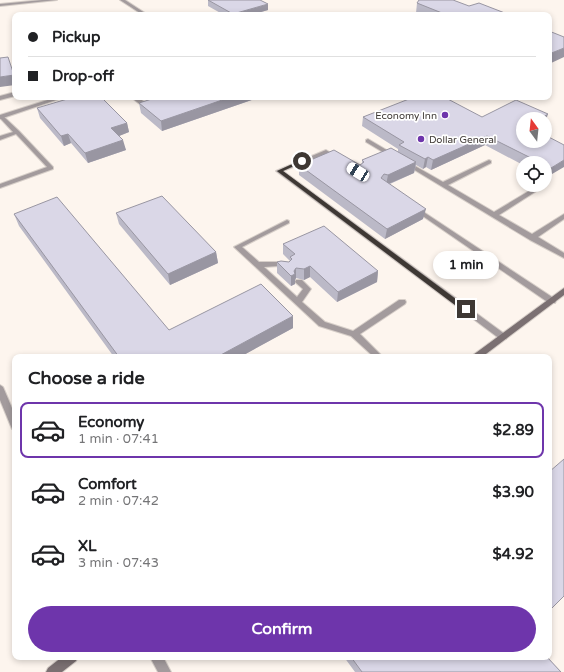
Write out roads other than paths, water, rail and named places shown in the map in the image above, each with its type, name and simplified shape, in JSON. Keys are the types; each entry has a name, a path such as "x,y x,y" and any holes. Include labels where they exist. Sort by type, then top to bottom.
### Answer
{"main road":[{"path":"480,354 564,291"},
{"path":"52,672 68,660"}],"street":[{"path":"0,5 55,0"},
{"path":"122,0 141,12"},
{"path":"0,98 12,95"},
{"path":"0,186 51,168 1,117 53,100"},
{"path":"138,100 147,106 153,104"},
{"path":"0,138 17,132"},
{"path":"368,141 564,256"},
{"path":"345,164 326,152 279,171 503,337"},
{"path":"443,185 489,162"},
{"path":"494,215 531,192"},
{"path":"409,204 552,301"},
{"path":"532,238 564,216"},
{"path":"287,222 237,247 322,324 354,334 376,354"},
{"path":"256,265 281,264 286,269"},
{"path":"298,302 307,289 299,282"},
{"path":"354,334 402,302"},
{"path":"0,389 12,419"},
{"path":"158,660 165,672"}],"place":[{"name":"Economy Inn","path":"445,115"},
{"name":"Dollar General","path":"421,139"}]}
